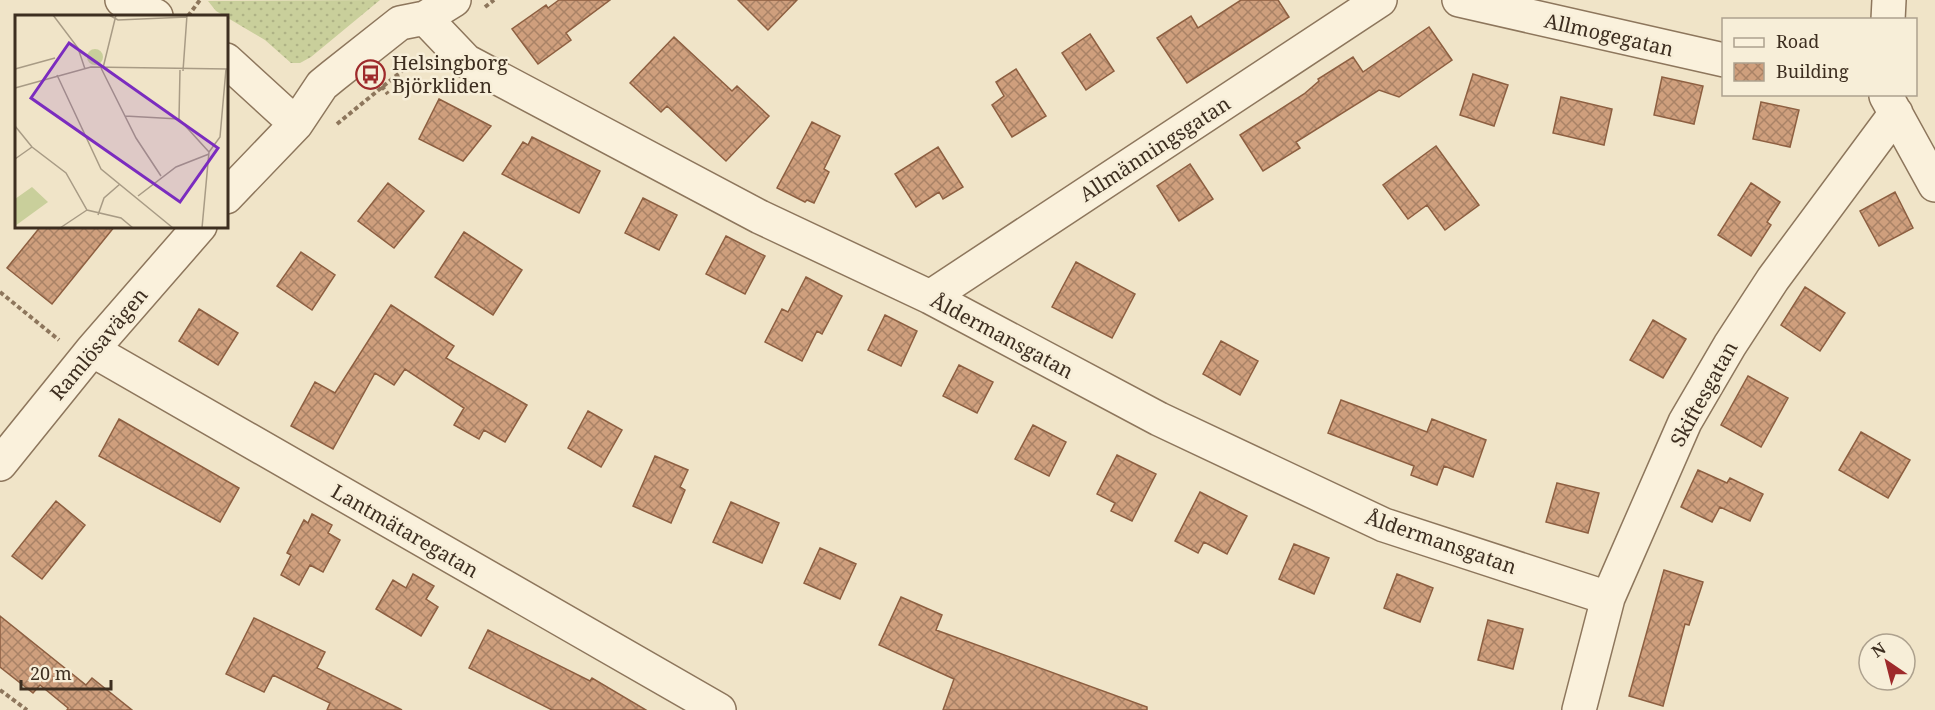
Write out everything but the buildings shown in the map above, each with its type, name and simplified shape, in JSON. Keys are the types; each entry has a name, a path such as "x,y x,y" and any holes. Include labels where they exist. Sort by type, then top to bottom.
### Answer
{"street":[{"path":"122,0 154,15"},
{"name":"Allmänningsgatan","path":"930,297 1380,0"},
{"name":"Allmogegatan","path":"1459,0 1722,60"},
{"path":"1888,18 1889,0"},
{"path":"228,195 296,124 322,86 333,76 400,23 442,12"},
{"name":"Åldermansgatan","path":"442,12 466,61 760,217 930,297 1159,419 1384,525 1608,598"},
{"path":"228,62 296,124"},
{"path":"1890,104 1935,184"},
{"name":"Skiftesgatan","path":"1579,710 1608,598 1685,422 1730,345 1890,104"},
{"name":"Ramlösavägen","path":"0,464 92,350 198,228"},
{"name":"Lantmätaregatan","path":"92,350 719,710"}],"path":[{"path":"190,15 200,0"},
{"path":"336,125 396,76 442,12 494,0"},
{"path":"390,68 403,84"},
{"path":"376,80 388,94"},
{"path":"0,292 60,341"},
{"path":"0,690 27,710"}],"green space":[{"path":"380,0 311,57 300,63 291,63 265,40 228,18 228,15 216,11 208,1"}],"place":[{"name":"Helsingborg Björkliden","path":"371,74"}]}
